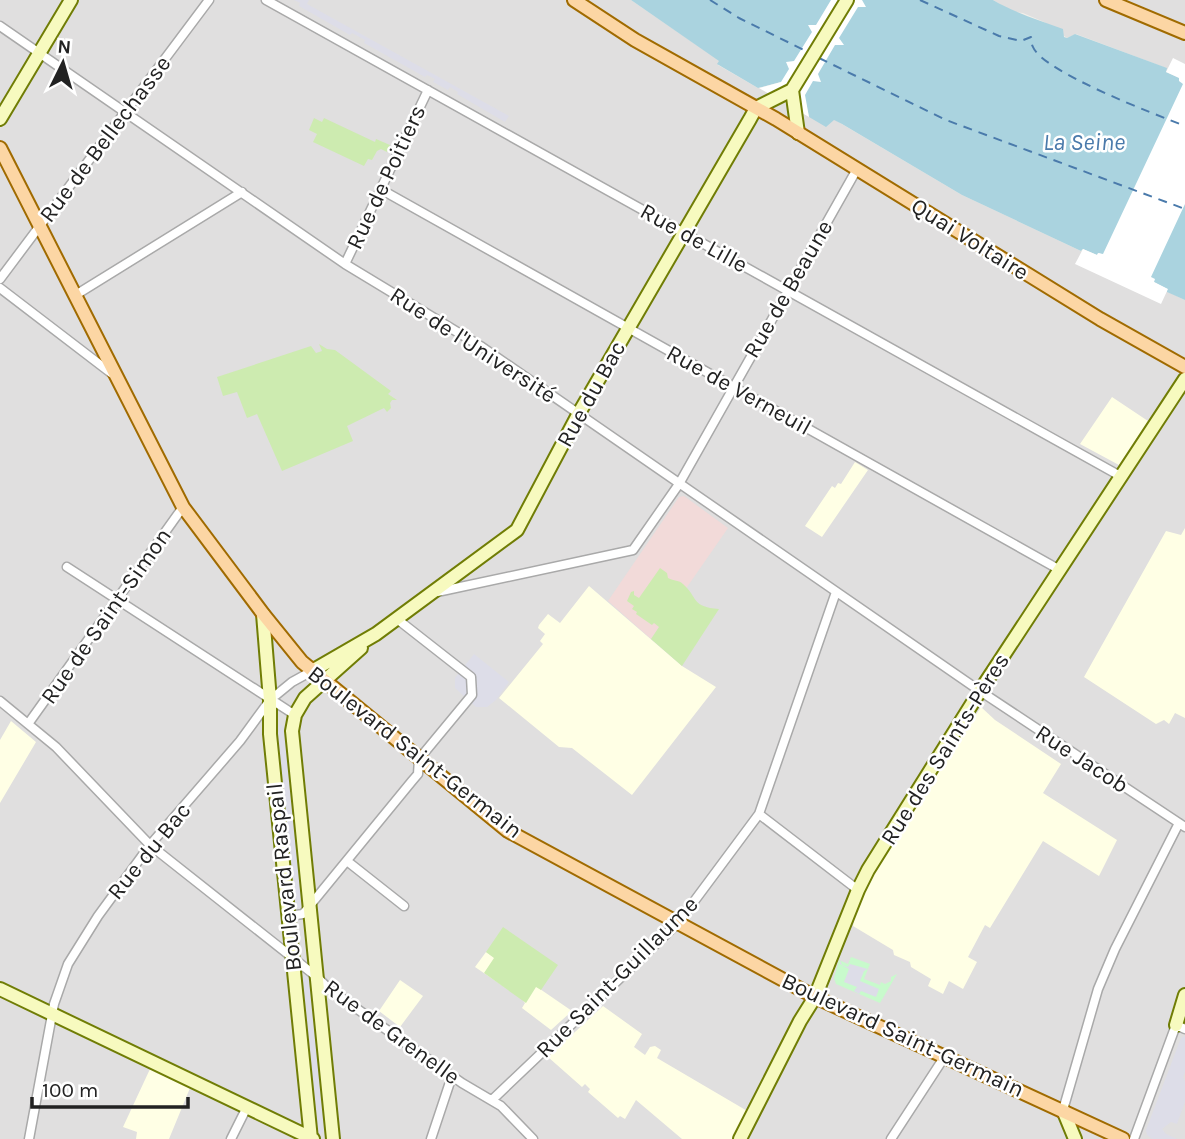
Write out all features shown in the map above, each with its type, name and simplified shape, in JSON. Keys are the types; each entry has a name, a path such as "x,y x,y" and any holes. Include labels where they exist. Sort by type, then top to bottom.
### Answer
{"main road":[{"path":"0,119 71,0"},
{"name":"Quai Voltaire","path":"574,0 635,40 756,108 1100,319 1185,367"},
{"path":"756,108 792,90 847,0"},
{"path":"1107,0 1185,33"},
{"path":"792,90 798,133"},
{"name":"Rue du Bac","path":"312,671 376,634 517,530 579,414 756,108"},
{"name":"Boulevard Saint-Germain","path":"0,148 183,507 263,614 312,671 509,831 815,997 1123,1139"},
{"name":"Rue des Saints-Pères","path":"740,1139 815,997 858,890 980,691 1185,379"},
{"name":"Boulevard Raspail","path":"263,614 270,734 291,957 312,1139"},
{"name":"Rue du Bac","path":"325,681 376,634"},
{"path":"295,715 305,698 325,681"},
{"name":"Boulevard Raspail","path":"295,715 292,731 333,1139"},
{"path":"0,989 312,1139"},
{"path":"1181,1027 1185,995"},
{"path":"1063,1110 1075,1139"}],"street":[{"name":"Rue de Bellechasse","path":"0,279 209,0"},
{"name":"Rue de Lille","path":"266,0 1122,477"},
{"name":"Rue de l'Université","path":"0,26 345,264 482,347 980,691"},
{"name":"Rue de Poitiers","path":"345,264 428,90"},
{"name":"Rue de Beaune","path":"434,593 633,550 679,484 857,169"},
{"name":"Rue de Verneuil","path":"382,190 1059,570"},
{"path":"74,296 242,192"},
{"path":"0,288 114,375"},
{"name":"Rue de Saint-Simon","path":"28,724 183,507"},
{"path":"67,567 295,715"},
{"name":"Rue Saint-Guillaume","path":"492,1100 678,923 759,814 836,592"},
{"path":"288,916 303,914 418,774 419,759 472,695 471,677 397,619"},
{"name":"Rue du Bac","path":"29,1139 52,1014 68,964 98,916 150,845 240,741 270,700 292,682 312,671"},
{"name":"Rue Jacob","path":"980,691 1182,825"},
{"name":"Rue de Grenelle","path":"0,701 56,747 150,845 317,976 329,989 452,1076 501,1106 533,1139"},
{"path":"759,814 858,890"},
{"path":"1063,1110 1098,989 1120,937 1182,825"},
{"path":"346,861 404,906"},
{"path":"1134,1139 1181,1027"},
{"path":"891,1139 945,1056"},
{"path":"431,1139 452,1076"},
{"path":"232,1139 247,1107"}],"shaded area":[{"path":"0,0 631,0 720,61 718,65 758,88 781,82 835,120 962,195 1185,300 1185,1139 0,1139"},
{"path":"294,0 309,0 307,4 509,116 505,122 457,94 458,92 450,87 448,90 433,82 435,79 427,75 425,77 364,43 365,40 352,33 350,35 299,6 300,3"},
{"path":"993,0 1185,0 1185,85 1166,72 1166,68 1076,34 1067,38 1044,22 1023,13 1013,12"},
{"path":"1112,397 1148,421 1119,465 1080,444"},
{"path":"855,462 868,470 822,537 805,526 832,486 835,488 838,483 841,484"},
{"path":"684,496 728,528 651,639 608,601 679,497"},
{"path":"1185,528 1185,718 1175,713 1169,724 1164,720 1156,724 1084,677 1166,531 1181,535"},
{"path":"589,586 682,666 716,687 632,795 572,748 559,747 499,698 543,644 540,641 545,634 538,628 539,625 548,614 560,623"},
{"path":"474,654 509,682 496,700 487,707 476,707 455,688 455,678"},
{"path":"981,707 995,720 1061,764 1043,793 1117,840 1099,876 1043,841 990,928 985,925 968,957 977,962 963,989 949,981 943,994 928,986 931,979 911,967 910,962 894,955 893,950 853,926 869,880"},
{"path":"11,721 36,742 0,803 0,740"},
{"path":"280,724 285,728 303,903 299,909 293,906 274,729"},
{"path":"486,952 572,1011 551,1030 522,1008 525,1003 522,999 475,967"},
{"path":"840,960 842,965 848,967 850,964 868,969 864,971 860,981 879,989 876,997 861,991 859,994 854,991 857,987 844,982 849,969 840,964"},
{"path":"305,975 311,980 326,1128 320,1135 316,1132 300,979"},
{"path":"400,980 423,996 400,1027 379,1011"},
{"path":"603,1006 642,1034 634,1047 645,1055 650,1047 655,1046 661,1050 657,1058 749,1112 735,1139 682,1139 636,1100 625,1119 620,1116 618,1118 588,1092 590,1089 585,1084 582,1087 548,1057"},
{"path":"1185,1036 1185,1102 1177,1124 1171,1122 1162,1129 1177,1139 1152,1139 1146,1130 1181,1038"},
{"path":"150,1069 190,1088 169,1139 136,1139 137,1132 123,1127"}],"green space":[{"path":"314,118 322,122 324,118 375,142 376,139 390,145 387,152 381,149 377,151 372,160 368,159 364,166 313,142 317,134 309,130"},
{"path":"319,344 335,350 391,391 388,394 397,400 392,400 391,408 387,412 384,408 347,426 353,441 282,471 257,414 247,418 237,392 223,396 217,377 311,346 316,353 322,351"},
{"path":"660,568 667,573 668,578 683,584 699,604 719,609 682,666 651,639 659,627 636,614 632,609 634,606 627,601 634,591 634,595 639,598"},
{"path":"503,927 558,965 541,990 536,987 526,1003 484,973 494,958 486,952"},
{"path":"851,957 870,964 864,979 880,985 881,982 885,984 891,981 891,977 897,974 880,1003 836,984 834,978 839,960 848,964"}],"water":[{"name":"La Seine","path":"631,0 993,0 1018,13 1063,29 1064,37 1075,34 1167,68 1166,72 1180,78 1185,85 1185,300 1167,292 1167,289 1150,277 1099,253 1097,255 1083,249 1081,251 962,195 834,120 826,127 809,117 804,95 781,82 758,88 717,64 719,61"}],"pier":[{"path":"831,0 862,0 866,7 858,7 839,38 844,45 835,45 818,74 821,82 813,81 805,95 809,117 759,88 781,82 789,69 786,62 794,61 812,32 808,25 816,25"},
{"path":"1173,58 1185,64 1185,204 1151,277 1155,279 1154,282 1168,289 1161,304 1075,264 1083,249 1097,255 1103,254 1183,84 1179,78 1166,72"}],"ferry route":[{"path":"710,0 739,18 808,52"},
{"path":"920,0 999,36 1021,41 1031,37 1032,46 1041,57 1057,68 1102,92 1185,126"},
{"path":"819,58 946,120 1185,209"}]}
